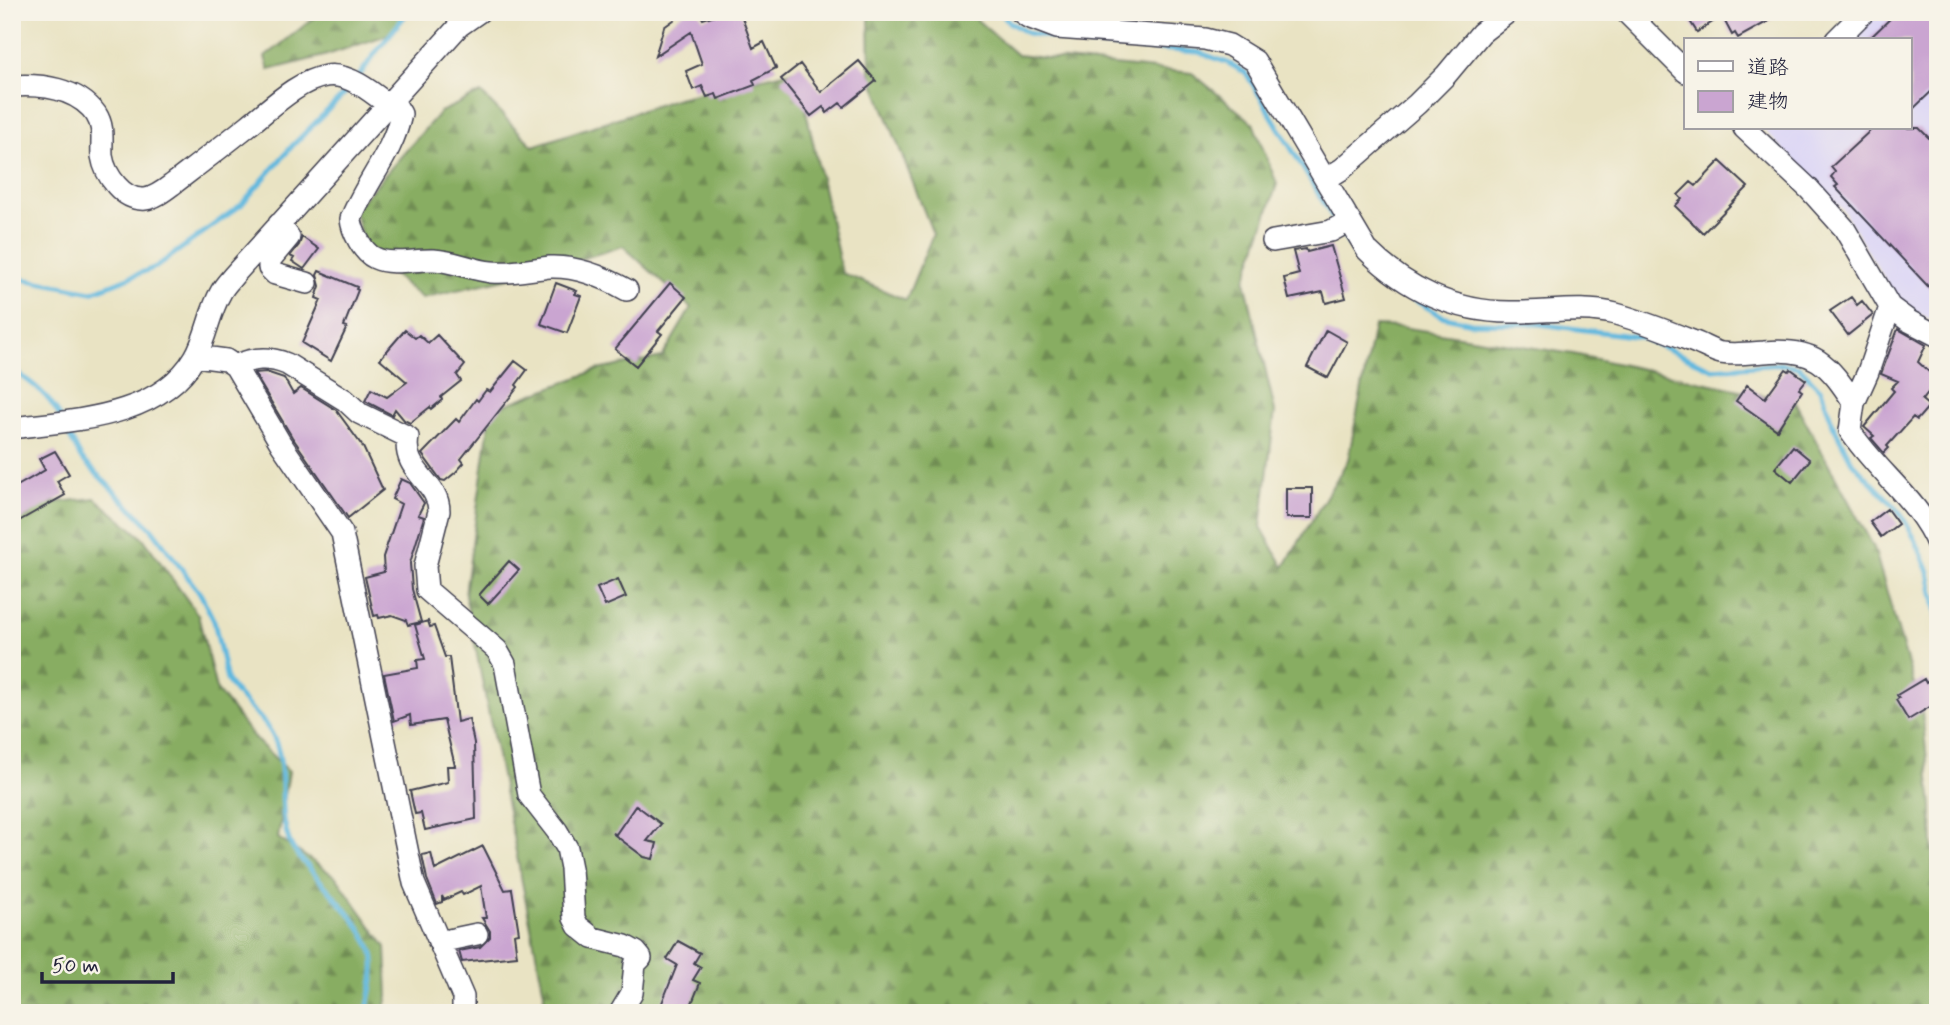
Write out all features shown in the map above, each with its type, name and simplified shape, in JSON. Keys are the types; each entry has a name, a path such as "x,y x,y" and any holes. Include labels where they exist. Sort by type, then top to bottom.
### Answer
{"street":[{"path":"12,428 124,410 152,397 183,373 196,356 221,292 279,224 459,26 479,12"},
{"path":"1021,12 1057,28 1205,39 1229,45 1255,61 1367,250 1380,263 1441,300 1471,310 1510,312 1578,309 1614,313 1721,352 1782,350 1804,353 1836,375 1854,403"},
{"path":"1325,179 1342,169 1417,104 1446,75 1480,33 1508,12"},
{"path":"1626,12 1684,70"},
{"path":"1838,38 1864,12"},
{"path":"12,86 44,85 61,90 95,113 101,127 102,156 107,174 122,190 144,199 166,189 307,83 327,76 343,77 399,107 401,114 399,126 383,160 351,219 351,225 367,254 385,261 446,261 489,272 552,267 577,270 595,274 627,290"},
{"path":"1746,130 1809,189 1844,228 1891,307 1909,321 1938,335"},
{"path":"1273,241 1331,231 1349,221"},
{"path":"279,224 289,237 269,261 269,268 275,274 307,283"},
{"path":"1891,307 1854,403 1850,431 1861,448 1921,514 1938,547"},
{"path":"196,356 226,360 235,366 281,444 342,533 414,883 463,997 463,1013"},
{"path":"235,366 257,358 287,364 345,400 359,412 408,437 406,444 410,463 439,503 425,566 427,590 497,650 505,664 529,795 567,848 571,868 572,910 578,926 600,941 631,948 641,958 635,964 632,993 620,1013"},
{"path":"439,942 477,934"}],"shaded area":[{"path":"1874,12 1938,12 1938,323 1911,310 1896,298 1843,210 1764,130 1912,130 1912,38 1847,38"}],"green space":[{"path":"321,12 411,12 387,35 324,56 269,70 265,57"},
{"path":"869,12 968,12 1017,55 1192,73 1253,123 1277,184 1245,281 1275,411 1261,527 1284,567 1348,460 1374,326 1401,327 1573,354 1795,402 1874,548 1922,712 1932,806 1936,1013 543,1013 544,993 465,594 491,410 597,370 662,357 691,308 623,246 549,269 422,298 367,254 354,210 440,112 481,93 533,146 678,98 797,70 842,273 906,300 933,234 870,73"},
{"path":"95,498 143,538 198,615 216,689 256,740 289,771 278,838 336,877 386,947 388,997 383,1013 12,1013 12,507"}],"building":[{"path":"685,12 699,12 703,19 723,12 740,12 753,48 764,42 776,68 753,80 755,85 718,99 716,94 707,97 702,86 693,90 686,71 702,64 691,32 655,56 664,27"},
{"path":"1684,12 1785,12 1738,38 1735,33 1732,35 1722,16 1697,32"},
{"path":"1897,12 1938,12 1938,85 1912,110 1912,38 1870,38"},
{"path":"859,61 876,81 844,107 840,103 827,113 823,107 811,116 781,79 800,64 821,92"},
{"path":"1919,128 1938,147 1938,297 1835,187 1838,185 1831,177 1835,172 1831,167 1871,130"},
{"path":"1720,161 1748,187 1703,233 1675,206 1682,199 1678,195 1691,182 1696,186"},
{"path":"302,237 319,249 304,269 292,261 294,258 290,256"},
{"path":"1331,246 1346,298 1326,303 1323,292 1289,299 1284,278 1299,274 1293,251 1306,249 1307,252"},
{"path":"319,271 357,287 358,290 344,326 347,327 331,361 302,343 321,300 316,298 320,286 317,275"},
{"path":"556,283 577,291 575,294 581,296 567,333 541,324"},
{"path":"670,283 686,297 658,331 662,334 636,366 615,349"},
{"path":"1851,297 1857,305 1862,301 1873,315 1848,335 1830,311"},
{"path":"1898,329 1926,345 1918,362 1938,380 1922,400 1929,406 1917,420 1913,417 1884,453 1871,438 1874,436 1864,427 1894,391 1891,388 1898,381 1881,374"},
{"path":"405,330 415,338 419,335 428,343 437,335 465,365 457,375 461,381 441,397 442,400 410,423 395,409 392,415 365,401 371,389 387,397 407,382 380,359"},
{"path":"1326,330 1347,342 1328,378 1307,367"},
{"path":"515,361 527,370 516,385 518,387 461,459 464,463 445,481 441,480 422,454 456,419 459,422 476,399 478,401 486,390 490,392"},
{"path":"1786,369 1791,369 1806,380 1777,430 1736,401 1747,385 1765,398"},
{"path":"266,372 284,378 293,394 301,388 336,410 363,447 383,490 348,518 292,437 254,373"},
{"path":"1793,446 1810,460 1792,482 1775,468"},
{"path":"55,451 69,474 57,481 65,495 19,521 12,509 12,489 45,470 39,459"},
{"path":"401,479 410,483 424,503 418,515 424,517 410,563 412,589 421,622 408,625 406,620 392,615 379,618 378,615 374,616 365,577 384,572 383,557 401,504 392,499"},
{"path":"1286,488 1312,488 1312,518 1286,518"},
{"path":"1887,509 1898,524 1881,537 1870,522"},
{"path":"509,561 519,570 488,604 479,595"},
{"path":"618,579 626,597 605,606 597,588"},
{"path":"428,621 430,627 434,626 445,657 449,657 457,722 469,719 474,743 476,819 425,830 421,813 415,814 410,791 448,782 447,766 455,766 444,720 411,725 410,715 394,721 384,674 418,668 417,660 425,659 415,625"},
{"path":"1924,679 1926,683 1929,681 1938,696 1938,702 1908,720 1896,700 1899,698 1897,695"},
{"path":"636,805 661,824 647,841 657,843 653,859 644,857 612,833 616,834"},
{"path":"483,846 505,890 512,889 519,933 514,934 517,956 462,962 459,951 480,947 490,937 490,931 482,918 486,918 481,886 444,900 442,896 442,902 437,904 427,879 422,855 431,853 435,870"},
{"path":"678,941 700,953 694,963 701,967 693,980 700,983 688,1013 658,1013 677,965 667,959"}],"waterway":[{"path":"357,79 408,12"},
{"path":"1000,12 1009,22 1027,33 1090,44 1198,52 1246,73 1336,223"},
{"path":"12,277 92,292 156,267 241,205 293,145 351,87"},
{"path":"1341,231 1358,259 1389,285 1442,316 1471,323 1539,324 1640,337 1713,369 1782,364 1799,367 1821,390 1833,425 1852,462 1899,511 1915,539 1929,572 1938,619"},
{"path":"12,369 45,396 60,417"},
{"path":"64,425 81,458 152,529 201,595 214,621 227,680 238,696 266,725 276,743 281,767 284,818 292,847 348,912 371,949 374,973 367,1013"}]}
